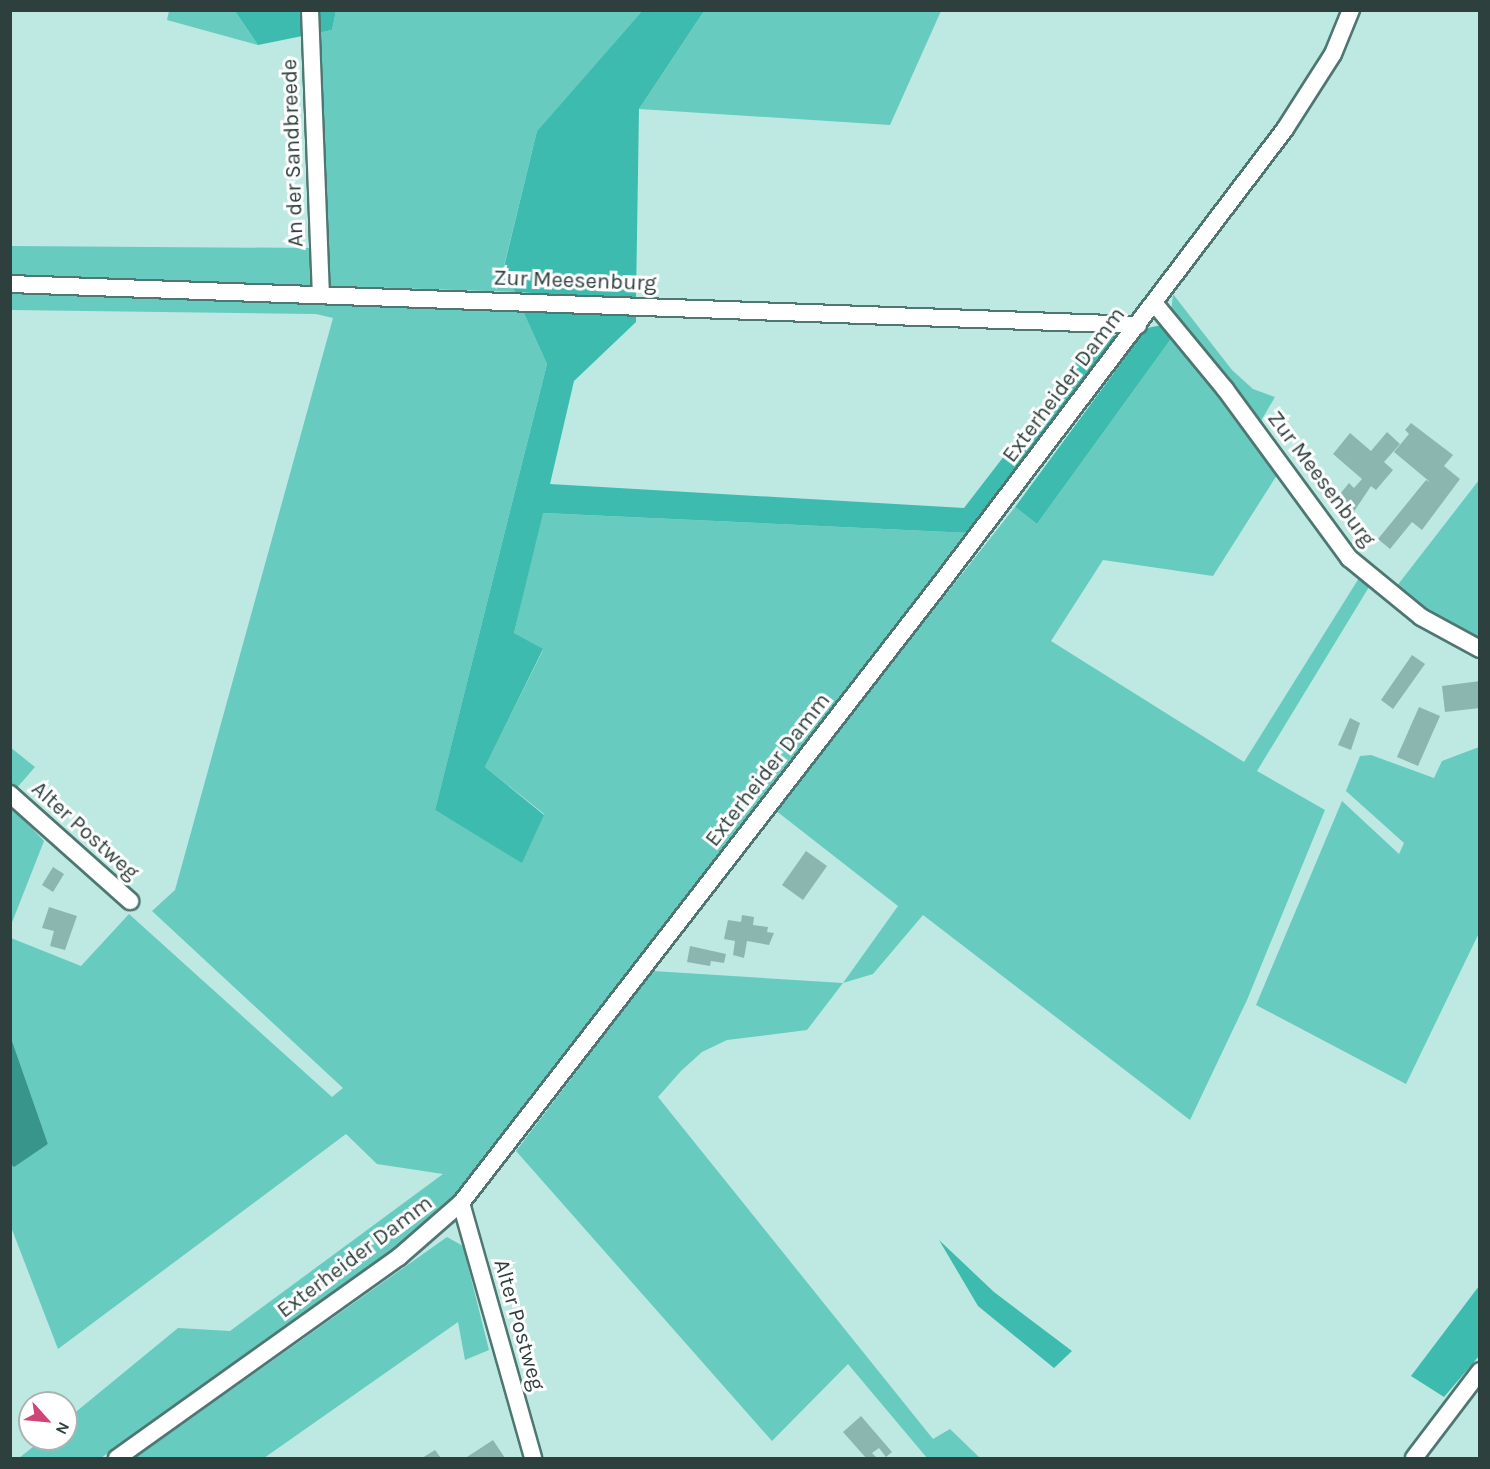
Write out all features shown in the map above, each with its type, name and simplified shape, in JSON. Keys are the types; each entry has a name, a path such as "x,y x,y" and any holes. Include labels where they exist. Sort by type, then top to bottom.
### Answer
{"street":[{"name":"An der Sandbreede","path":"310,10 321,295"},
{"name":"Exterheider Damm","path":"117,1458 399,1257 461,1203 1155,304 1305,102 1332,54 1350,10"},
{"name":"Zur Meesenburg","path":"10,284 1138,326"},
{"name":"Zur Meesenburg","path":"1155,304 1225,389 1349,558 1421,617 1479,649"},
{"name":"Alter Postweg","path":"10,794 130,902"},
{"name":"Alter Postweg","path":"461,1203 533,1458"},
{"path":"1414,1458 1479,1371"}],"shaded area":[{"path":"169,11 235,11 258,45 167,20"},
{"path":"235,11 336,11 332,30 258,45"},
{"path":"336,11 642,11 537,131 504,266 515,292 330,286 317,33 332,30"},
{"path":"642,11 704,11 639,109 636,299 515,292 504,267 537,131"},
{"path":"704,11 941,11 890,125 639,109"},
{"path":"11,246 312,248 312,287 11,276"},
{"path":"10,292 522,309 547,364 435,810 522,862 544,814 485,767 543,650 514,633 542,513 970,533 491,1154 444,1209 392,1253 101,1458 19,1458 28,1451 78,1451 78,1410 178,1328 230,1331 443,1174 377,1164 346,1134 58,1349 11,1227 11,1163 14,1166 48,1144 11,1038 11,938 81,966 129,914 332,1097 343,1088 152,911 175,890 333,318 316,314 11,310"},
{"path":"1173,294 1232,370 1253,389 1275,397 1258,426 1171,313"},
{"path":"522,309 636,315 636,322 574,381 550,484 964,508 1098,334 1118,336 970,533 543,513 514,633 543,649 485,767 544,815 522,863 435,810 547,364"},
{"path":"1162,325 1173,336 1037,524 1015,507 1147,328"},
{"path":"1173,336 1277,475 1213,576 1103,560 1051,641 1244,762 1359,578 1369,587 1257,771 1325,810 1247,1000 1190,1120 923,915 873,974 843,983 898,906 775,810 1015,507 1037,524"},
{"path":"1479,480 1479,642 1393,591"},
{"path":"10,747 35,767 15,790 11,786"},
{"path":"1479,747 1479,933 1406,1084 1256,1005 1342,801 1399,854 1404,843 1346,791 1360,756 1371,755 1434,778 1442,761"},
{"path":"11,806 44,841 11,925"},
{"path":"653,971 843,983 807,1030 727,1040 702,1052 658,1097 933,1439 950,1429 980,1458 927,1458 848,1364 772,1441 516,1151"},
{"path":"11,1038 48,1144 14,1167 10,1163"},
{"path":"447,1237 463,1246 489,1350 465,1360 458,1322 264,1458 135,1458"},
{"path":"939,1240 994,1292 1072,1351 1054,1368 978,1306"},
{"path":"1479,1286 1479,1356 1444,1397 1411,1376"}],"building":[{"path":"1411,423 1453,455 1444,466 1460,479 1422,530 1412,522 1390,549 1378,539 1426,480 1430,482 1394,452 1409,434 1405,430"},
{"path":"1387,432 1400,444 1384,462 1393,470 1376,490 1371,486 1349,519 1332,504 1349,483 1354,488 1362,479 1333,454 1350,433 1371,451"},
{"path":"1412,655 1425,664 1393,709 1381,700"},
{"path":"1480,681 1480,708 1445,712 1442,686"},
{"path":"1419,707 1440,716 1418,766 1397,757"},
{"path":"1350,718 1360,723 1351,750 1338,745"},
{"path":"806,851 827,866 803,900 782,885"},
{"path":"53,867 64,874 53,892 42,885"},
{"path":"49,907 77,916 65,950 50,946 54,931 42,928"},
{"path":"742,915 754,917 753,925 768,927 767,932 774,933 769,945 747,941 744,958 733,955 735,941 724,939 728,920 741,922"},
{"path":"690,946 726,954 724,963 711,961 710,966 687,962"},
{"path":"861,1416 892,1452 886,1457 879,1448 872,1453 877,1458 866,1458 843,1432"},
{"path":"493,1440 505,1458 467,1457"},
{"path":"435,1450 441,1458 422,1458"}]}
